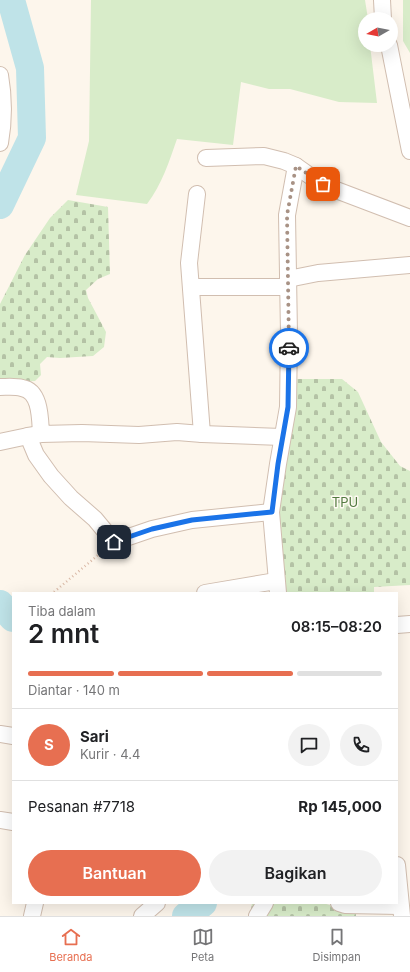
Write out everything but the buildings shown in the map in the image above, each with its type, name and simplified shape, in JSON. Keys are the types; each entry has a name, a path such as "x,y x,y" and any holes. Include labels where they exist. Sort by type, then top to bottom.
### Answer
{"street":[{"path":"382,0 383,12"},
{"path":"389,52 410,151"},
{"path":"0,75 3,92 3,129 0,143"},
{"path":"206,158 264,156 284,161 296,166 323,184 410,218"},
{"path":"217,592 277,587 272,512 282,437 288,407 287,215 296,166"},
{"path":"197,194 189,263 202,434"},
{"path":"191,287 288,283 318,273 410,265"},
{"path":"0,387 24,388 34,397 38,409 35,435 36,455 51,476 71,498 95,519 114,542 152,529 192,520 272,512"},
{"path":"0,442 35,435 82,433 139,435 177,432 282,437"},
{"path":"398,625 410,624"},
{"path":"0,734 12,736"},
{"path":"0,820 12,822"},
{"path":"342,904 401,911 398,876"},
{"path":"32,916 35,904"},
{"path":"142,916 156,904"},
{"path":"257,916 264,904"}],"path":[{"path":"54,592 114,542"}],"green space":[{"path":"91,0 365,0 367,12 358,12 358,52 371,52 377,103 339,102 290,89 269,89 241,82 233,145 177,139 161,181 147,204 76,195 89,141"},
{"path":"403,0 410,0 410,53 403,41"},
{"path":"68,200 108,207 110,274 98,279 86,290 88,298 106,332 104,347 93,356 60,358 47,357 40,364 41,375 35,381 18,382 0,378 0,304 25,255 50,218"},
{"name":"TPU","path":"296,379 342,379 358,392 381,442 400,466 410,471 410,585 374,587 374,592 283,592 278,481"},
{"path":"252,904 326,904 356,913 356,916 250,916"}],"waterway":[{"path":"0,205 32,138 30,68 11,0"},
{"path":"0,604 12,617"},
{"path":"186,916 202,904"}],"way so far":[{"path":"289,348 287,215 296,166 323,184"}],"route":[{"path":"114,542 152,529 192,520 272,512 282,437 288,407 289,348"}]}
